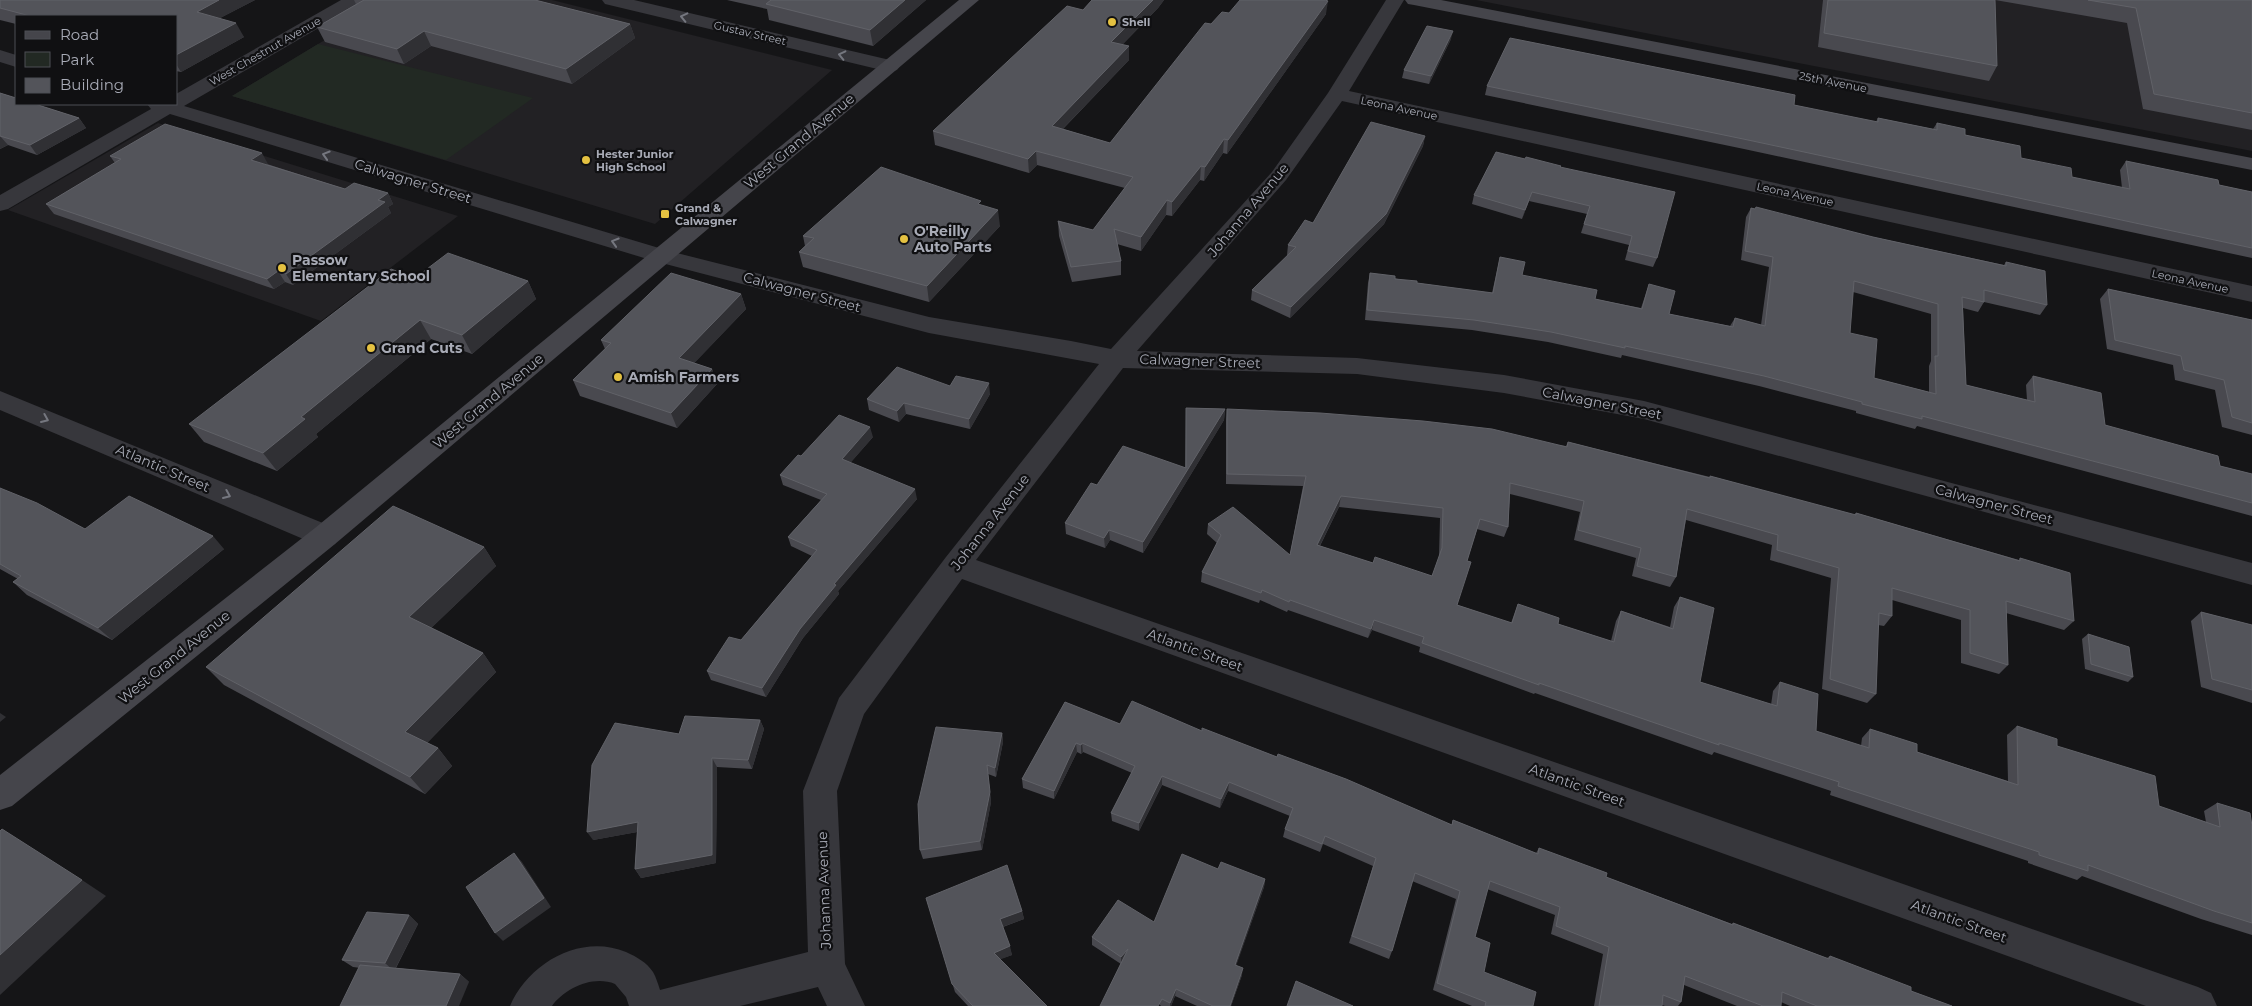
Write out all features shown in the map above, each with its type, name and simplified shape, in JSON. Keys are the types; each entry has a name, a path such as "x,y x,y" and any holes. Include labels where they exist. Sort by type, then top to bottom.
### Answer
{"main road":[{"name":"West Grand Avenue","path":"0,796 326,536 970,0"},
{"name":"25th Avenue","path":"1414,0 2252,164"}],"street":[{"name":"West Chestnut Avenue","path":"178,99 354,0"},
{"name":"Gustav Street","path":"611,0 890,66"},
{"name":"Johanna Avenue","path":"666,1006 827,966 820,791 850,708 956,565 1116,359 1274,183 1337,94 1395,0"},
{"path":"0,56 15,61"},
{"name":"Leona Avenue","path":"1337,94 2252,294"},
{"name":"West Chestnut Avenue","path":"0,204 167,105"},
{"name":"Calwagner Street","path":"172,105 662,256 929,325 1071,349 1116,359 1357,366 1504,384 1644,410 2252,574"},
{"name":"Atlantic Street","path":"0,400 326,536"},
{"name":"Atlantic Street","path":"956,565 2198,1006"},
{"path":"529,1006 546,985 565,972 585,964 604,963 622,967 636,977 645,992 648,1006"},
{"path":"827,966 846,1006"}],"shaded area":[{"name":"Hester Junior High School","path":"391,0 552,0 832,70 655,224 232,96"},
{"path":"1476,0 2252,0 2252,151 1727,49"},
{"name":"Passow Elementary School","path":"158,123 458,216 321,321 8,210"}],"green space":[{"path":"318,44 533,98 446,160 232,96"}],"building":[{"path":"0,0 219,0 197,12 236,23 178,54 178,15 26,15 0,8"},
{"path":"364,0 535,0 630,24 566,69 424,31 397,49 317,27"},
{"path":"771,0 905,0 870,30 766,4"},
{"path":"1092,0 1153,0 1111,42 1129,46 1052,126 1110,143 1205,23 1211,24 1222,12 1229,13 1240,0 1328,1 1228,140 1224,139 1205,167 1201,166 1172,202 1167,200 1141,237 1114,229 1121,261 1071,267 1058,221 1093,230 1133,177 1036,151 1028,159 933,131 1067,6 1083,10"},
{"path":"1828,0 1995,0 1997,66 1824,33"},
{"path":"2088,0 2252,0 2252,113 2154,94 2136,8"},
{"path":"1427,26 1453,31 1431,76 1404,70"},
{"path":"1510,38 1795,95 1794,105 1878,122 1878,118 1937,130 1937,123 1965,129 1965,135 2020,146 2021,158 2071,168 2072,177 2130,189 2126,161 2218,180 2219,185 2252,192 2252,248 1487,86"},
{"path":"0,93 15,98 15,105 38,105 79,118 30,145 0,136"},
{"path":"1371,122 1425,136 1386,214 1291,307 1252,290 1296,247 1288,245 1305,220 1313,223"},
{"name":"Passow Elementary School","path":"165,124 262,153 251,160 345,189 354,183 388,193 378,200 385,202 286,274 278,271 267,279 46,204 121,159 110,156"},
{"path":"1496,152 1525,159 1526,157 1560,167 1675,192 1657,258 1628,251 1632,236 1584,224 1590,206 1532,192 1525,210 1474,195"},
{"name":"O'Reilly Auto Parts","path":"881,167 981,201 978,204 998,210 927,286 799,252 814,238 803,236"},
{"path":"1756,207 1873,237 2006,266 2006,262 2045,271 2047,305 1984,290 1984,302 1962,297 1966,385 2035,402 2033,376 2101,393 2105,425 2218,456 2220,466 2252,474 2252,503 1922,416 1922,419 1862,404 1862,402 1764,376 1551,332 1474,320 1367,310 1370,273 1395,276 1395,279 1417,281 1417,283 1493,293 1500,257 1525,262 1522,275 1597,290 1595,299 1642,309 1649,284 1675,291 1669,314 1733,327 1735,318 1765,326 1773,257 1745,251 1751,208 1755,209","holes":["1854,281 1938,304 1938,356 1935,356 1936,394 1874,378 1877,339 1850,333"]},
{"path":"448,253 528,281 462,335 420,320 301,417 305,419 263,453 189,424 391,269 415,278"},
{"path":"671,273 741,294 679,358 712,369 671,413 573,380 611,343 601,340"},
{"path":"2108,289 2252,320 2252,423 2232,417 2224,380 2184,370 2181,356 2115,340"},
{"path":"897,367 950,386 956,376 989,383 969,419 904,403 897,411 867,399"},
{"path":"1186,408 1225,409 1143,542 1109,530 1104,538 1065,523 1091,483 1097,485 1123,446 1186,468"},
{"path":"1227,409 1320,413 1423,421 1492,429 1567,447 1568,442 1710,478 1710,476 1856,515 1856,513 2020,561 2020,558 2070,573 2074,621 2006,601 2008,665 1970,653 1970,610 1892,588 1892,616 1879,613 1876,694 1830,679 1839,568 1777,550 1778,535 1687,509 1676,577 1637,566 1641,548 1578,530 1584,501 1510,483 1508,527 1480,519 1467,561 1471,562 1457,605 1512,623 1518,604 1559,618 1558,624 1614,642 1621,611 1673,629 1680,597 1714,608 1700,682 1777,706 1780,682 1818,694 1816,731 1869,748 1870,729 1917,744 1917,752 2018,785 2017,726 2057,739 2057,746 2155,776 2159,806 2220,827 2217,803 2250,813 2252,826 2252,923 2088,865 2088,871 2039,855 2039,852 1838,786 1839,782 1719,743 1719,745 1539,683 1539,685 1422,643 1424,637 1374,620 1371,629 1290,600 1289,602 1262,590 1261,593 1202,572 1221,535 1208,524 1233,507 1290,555 1306,476 1227,474","holes":["1341,496 1443,508 1442,548 1432,576 1375,557 1373,563 1317,545"]},
{"path":"839,415 870,427 842,459 915,489 834,584 836,585 800,629 762,688 707,671 729,637 741,640 817,550 788,537 827,494 780,475 798,455 801,456"},
{"path":"0,488 37,503 85,529 129,496 213,536 98,628 13,582 21,576 0,564"},
{"path":"393,506 484,547 409,617 483,653 405,732 438,748 410,777 206,667"},
{"path":"2201,612 2252,625 2252,690 2212,679"},
{"path":"2088,634 2129,647 2133,677 2091,664"},
{"path":"1132,701 1202,731 1202,728 1277,757 1278,754 1346,779 1452,825 1453,820 1538,854 1539,848 1607,873 1606,877 1829,959 1830,956 1911,987 1911,991 1952,1006 1817,1006 1782,992 1781,1006 1763,1006 1685,976 1681,1002 1663,995 1662,1006 1599,1006 1609,947 1556,926 1560,907 1490,881 1475,937 1490,943 1484,972 1536,992 1533,1006 1485,1006 1486,1002 1437,983 1460,891 1415,873 1392,951 1352,936 1376,858 1325,836 1322,844 1285,829 1293,808 1229,782 1221,799 1162,776 1139,823 1111,813 1135,766 1082,743 1081,745 1076,743 1054,791 1022,779 1065,702 1120,724"},
{"path":"685,716 760,720 748,760 712,758 712,855 635,869 638,822 587,832 592,765 615,723 679,734"},
{"path":"936,727 1002,733 995,768 987,765 990,792 980,841 920,850 918,804"},
{"path":"2,829 82,880 0,955 0,831"},
{"path":"514,853 544,898 495,933 466,887"},
{"path":"1182,854 1218,869 1221,862 1265,879 1235,965 1243,968 1230,1006 1213,1006 1176,989 1170,1003 1162,999 1158,1006 1100,1006 1128,949 1121,957 1092,937 1118,900 1154,922"},
{"path":"1007,865 1022,911 1000,919 1010,946 994,953 1047,1006 973,1006 952,984 926,898"},
{"path":"367,912 409,915 385,963 342,960"},
{"path":"360,965 460,974 446,1006 340,1006"},
{"path":"1296,981 1353,1006 1287,1006"}],"place":[{"name":"Shell","path":"1112,22"},
{"name":"Hester Junior High School","path":"586,160"},
{"name":"Grand & Calwagner","path":"665,214"},
{"name":"O'Reilly Auto Parts","path":"904,239"},
{"name":"Passow Elementary School","path":"282,268"},
{"name":"Grand Cuts","path":"371,348"},
{"name":"Amish Farmers","path":"618,377"}]}
